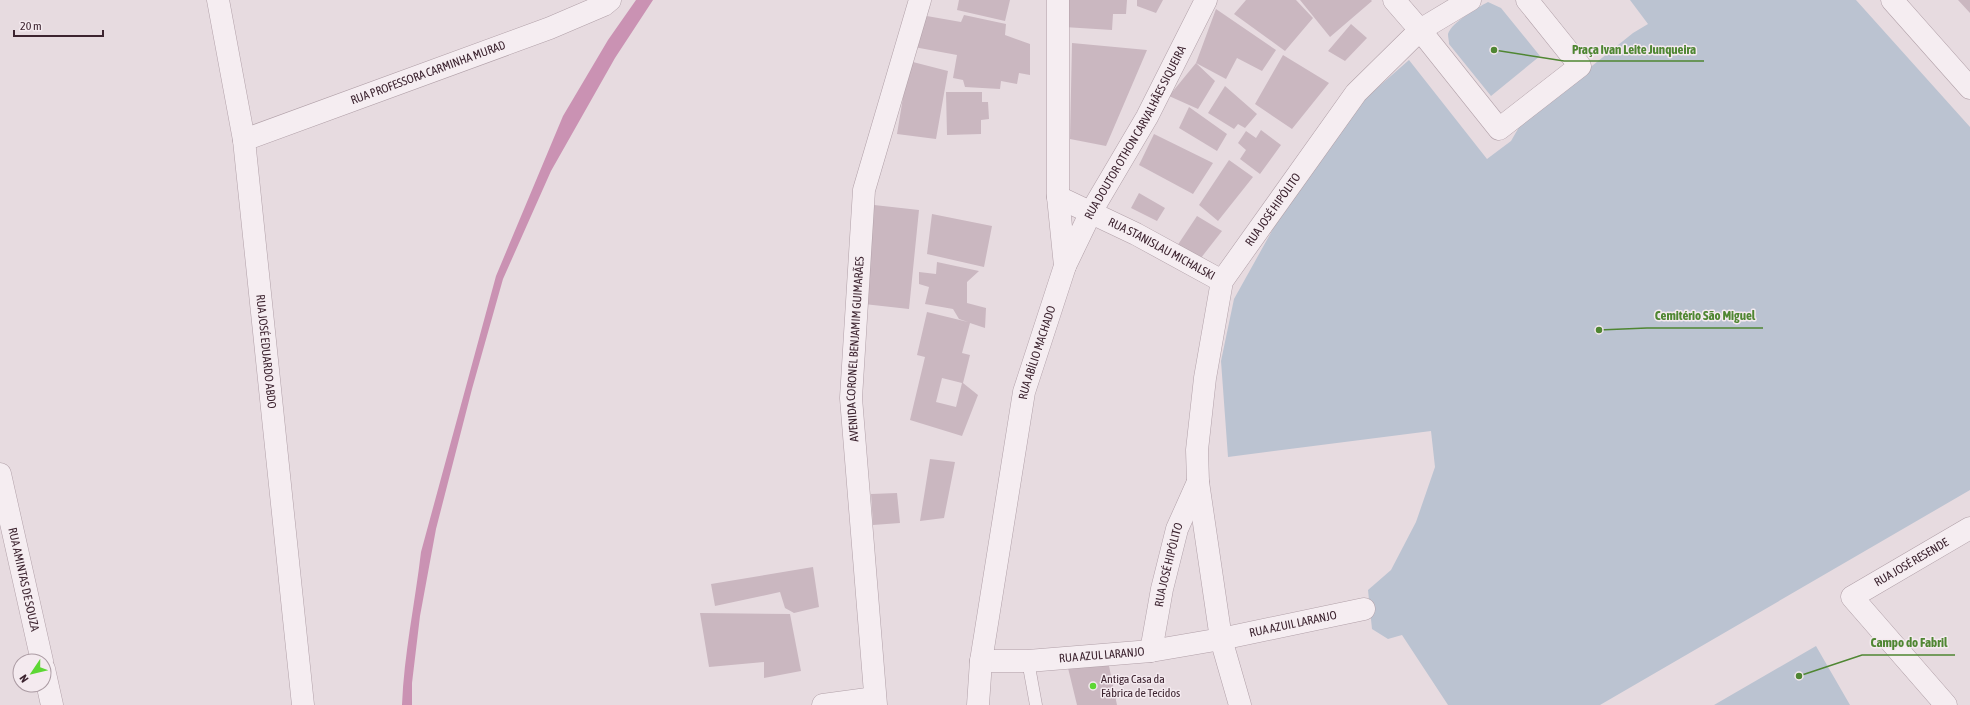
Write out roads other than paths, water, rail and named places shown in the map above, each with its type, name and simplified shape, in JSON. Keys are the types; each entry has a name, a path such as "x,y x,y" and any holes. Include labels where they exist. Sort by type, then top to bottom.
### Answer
{"street":[{"name":"RUA JOSÉ EDUARDO ABDO","path":"218,0 244,140 303,705"},
{"name":"RUA PROFESSORA CARMINHA MURAD","path":"244,140 550,28 604,5 610,0"},
{"name":"AVENIDA CORONEL BENJAMIM GUIMARÃES","path":"876,701 851,398 864,190 920,0"},
{"name":"RUA ABÍLIO MACHADO","path":"978,705 981,661 1024,392 1065,266 1058,197 1058,0"},
{"name":"RUA DOUTOR OTHON CARVALHÃES SIQUEIRA","path":"1065,266 1091,212 1147,117 1206,0"},
{"path":"1394,0 1420,30 1499,129 1580,66 1527,0"},
{"name":"RUA JOSÉ HIPÓLITO","path":"1240,705 1221,639 1198,482 1197,450 1205,378 1222,280 1356,93 1420,30 1470,0"},
{"path":"1892,0 1970,88"},
{"name":"RUA STANISLAU MICHALSKI","path":"1058,197 1091,212 1222,280"},
{"name":"RUA AMINTAS DE SOUZA","path":"0,474 40,653"},
{"name":"RUA JOSÉ HIPÓLITO","path":"1151,650 1162,589 1177,529 1198,482"},
{"name":"RUA JOSÉ RESENDE","path":"1946,705 1852,597 1970,528"},
{"name":"RUA AZUIL LARANJO","path":"1221,639 1364,609"},
{"name":"RUA AZUL LARANJO","path":"981,661 1028,661 1151,650 1221,639"},
{"path":"49,693 52,705"},
{"path":"823,705 876,701"}],"lane":[{"path":"1028,661 1036,705"}],"place":[{"name":"Praça Ivan Leite Junqueira","path":"1494,50"},
{"name":"Cemitério São Miguel","path":"1599,330"},
{"name":"Campo do Fabril","path":"1799,676"},
{"name":"Antiga Casa da Fábrica de Tecidos","path":"1093,686"}]}
